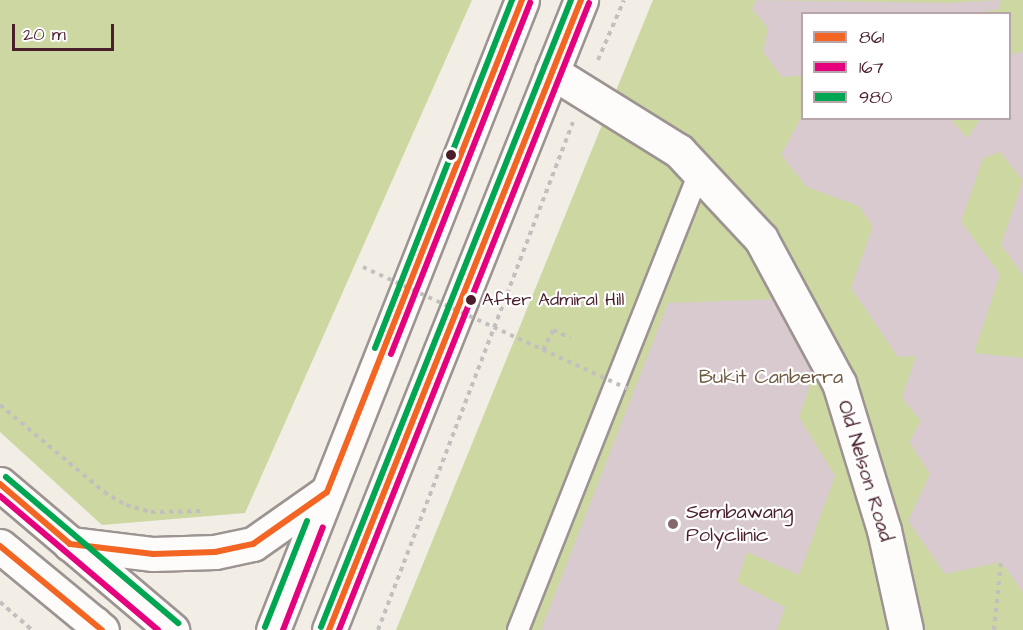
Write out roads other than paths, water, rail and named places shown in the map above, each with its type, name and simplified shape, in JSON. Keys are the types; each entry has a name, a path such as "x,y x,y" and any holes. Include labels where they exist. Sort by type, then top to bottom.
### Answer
{"main road":[{"path":"273,630 522,0"},
{"path":"329,630 581,0"},
{"name":"Old Nelson Road","path":"552,72 678,151 761,239 839,383 884,530 906,630"},
{"path":"0,484 172,630"},
{"path":"70,544 153,554 215,552 253,544 327,492"},
{"path":"0,546 98,628"}],"lane":[{"path":"518,630 699,171"}],"place":[{"name":"After Admiral Hill","path":"471,300"},
{"name":"Sembawang Polyclinic","path":"673,524"}],"park label":[{"name":"Bukit Canberra","path":"771,377"}]}
